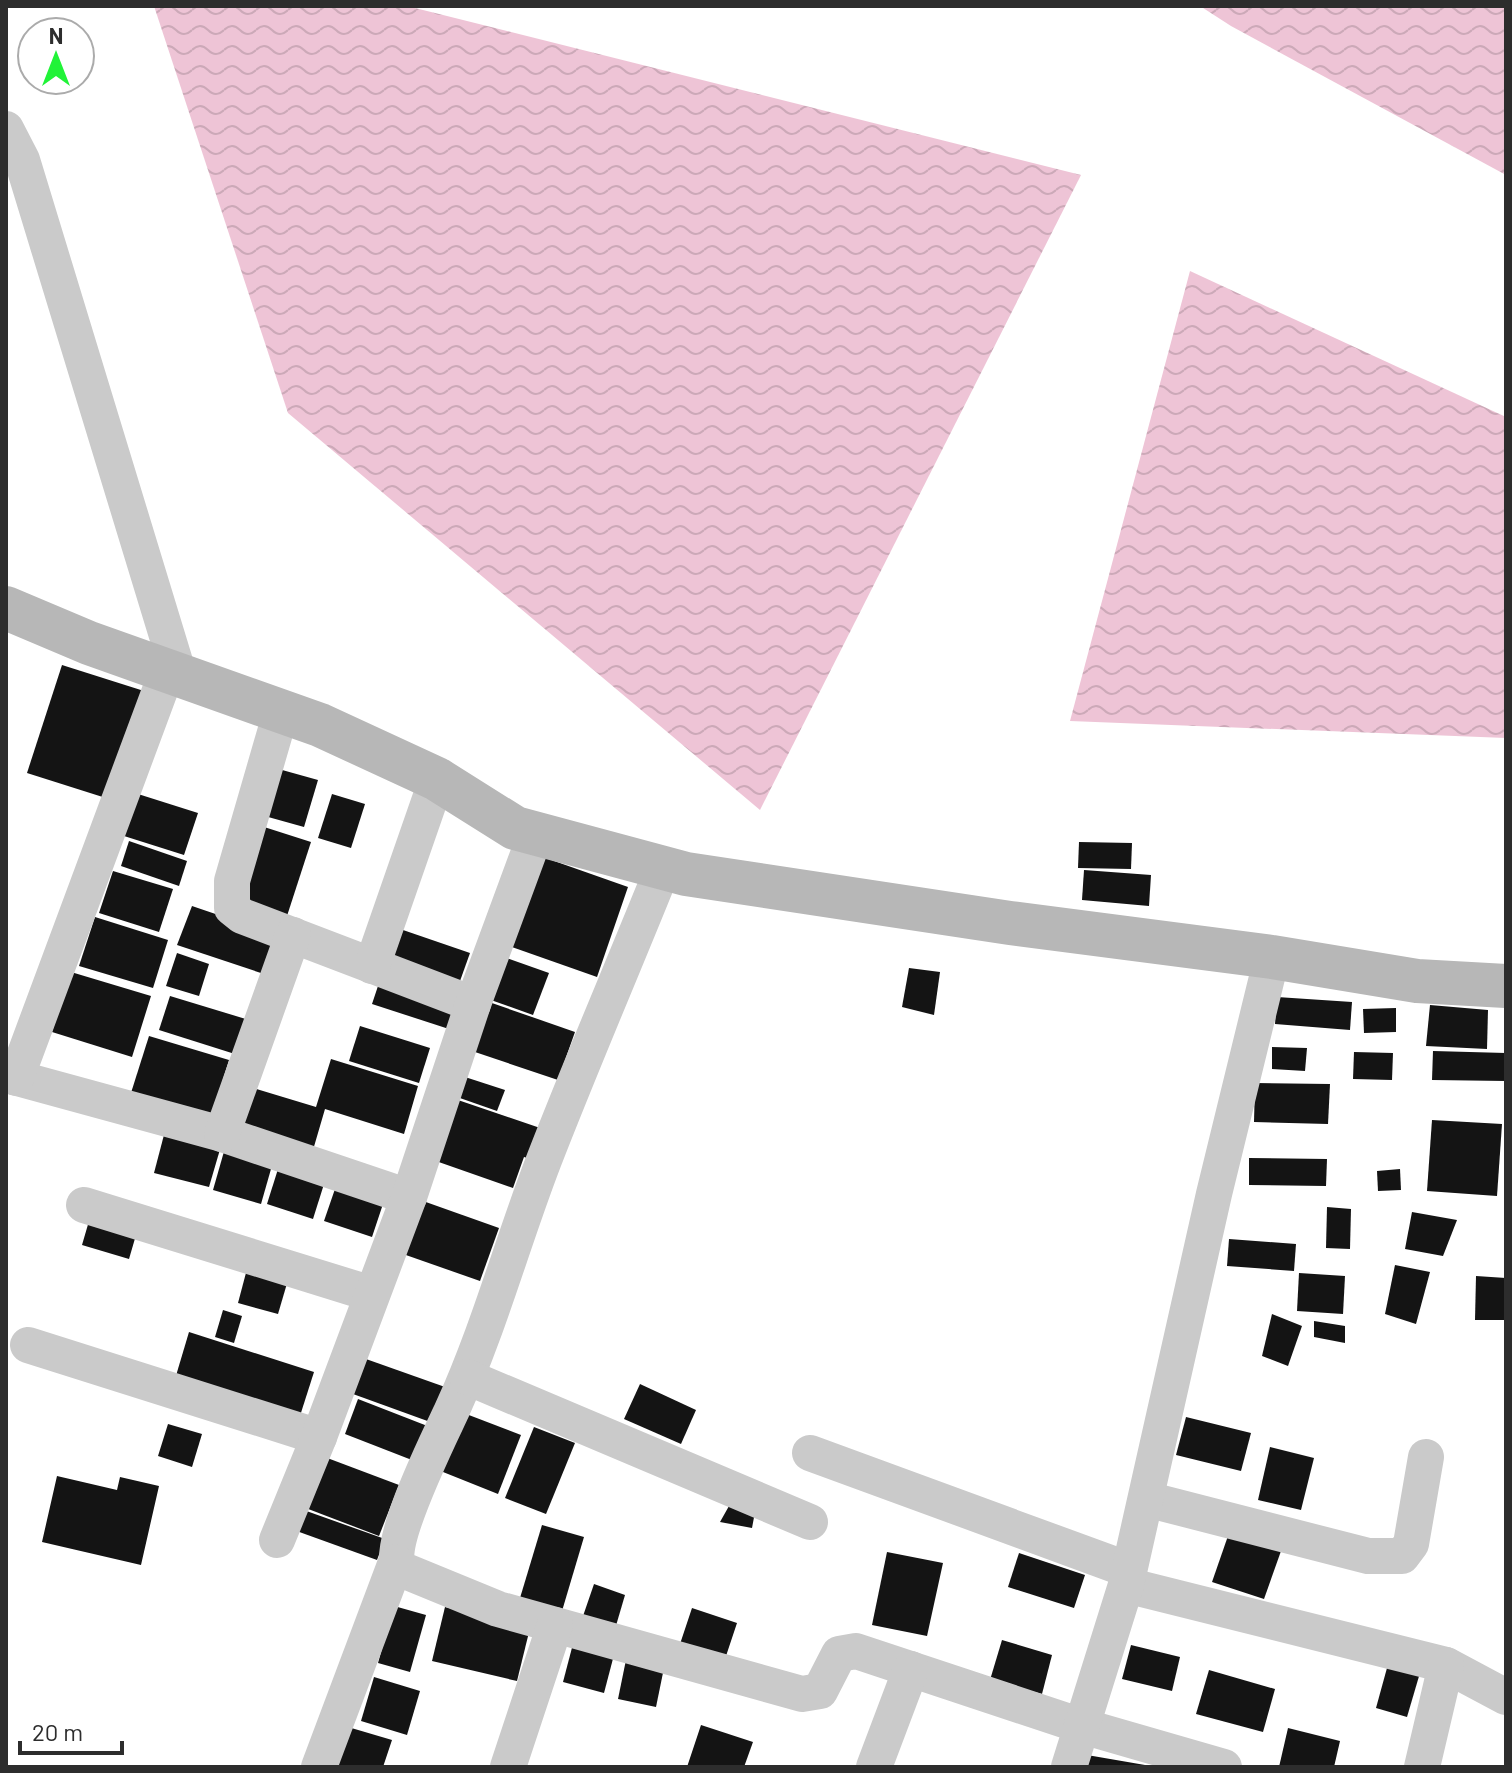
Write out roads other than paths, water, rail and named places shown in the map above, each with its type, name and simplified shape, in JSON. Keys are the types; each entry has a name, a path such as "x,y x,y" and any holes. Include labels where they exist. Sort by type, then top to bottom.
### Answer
{"street":[{"path":"6,129 22,160 173,672 11,1076 222,1134 409,1197"},
{"path":"6,608 89,643 320,725 437,779 515,828 663,868 787,890 1272,957 1417,981 1506,986"},
{"path":"281,712 232,881 232,908 242,916 473,1004"},
{"path":"372,966 437,779"},
{"path":"277,1540 409,1197 473,1004 536,833"},
{"path":"319,1767 396,1562 398,1542 423,1476 467,1377 544,1161 663,868"},
{"path":"222,1134 293,935"},
{"path":"1069,1767 1127,1578 1214,1194 1272,957"},
{"path":"84,1205 372,1294"},
{"path":"28,1345 319,1437"},
{"path":"467,1377 810,1522"},
{"path":"810,1453 1127,1578 1446,1665 1506,1697"},
{"path":"1146,1499 1368,1556 1402,1556 1411,1544 1426,1457"},
{"path":"396,1562 398,1568 420,1579 498,1609 802,1694 820,1691 839,1654 856,1651 1082,1726 1224,1767"},
{"path":"508,1767 555,1625"},
{"path":"1422,1767 1446,1665"},
{"path":"874,1767 911,1669"}],"water":[{"path":"154,6 407,6 1081,175 760,810 288,413"},
{"path":"1200,6 1506,6 1506,175 1231,26"},
{"path":"1190,271 1506,417 1506,738 1070,721"}]}
